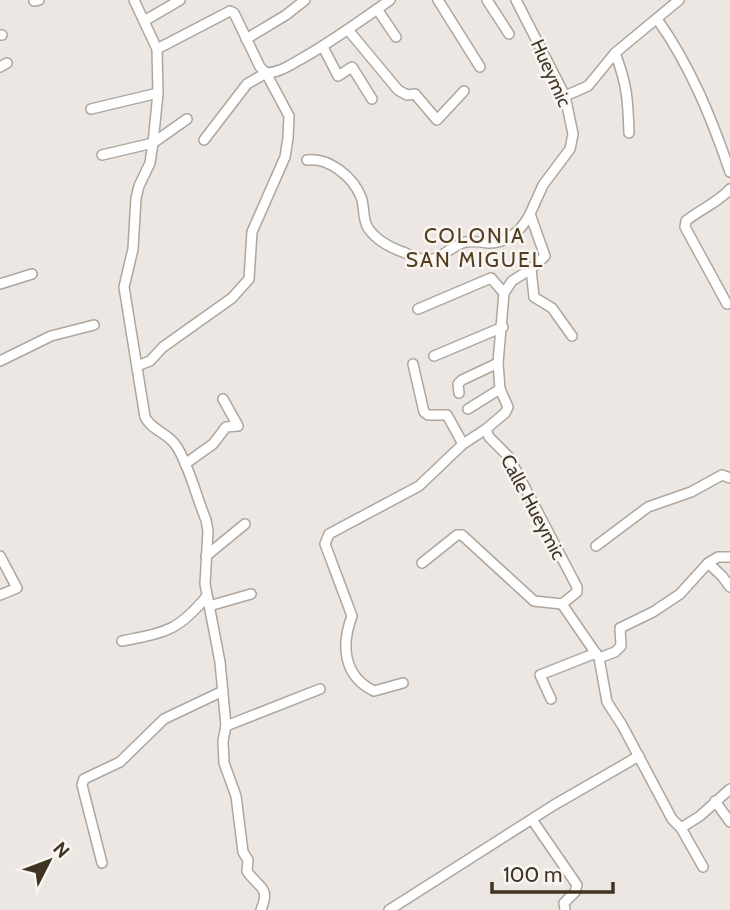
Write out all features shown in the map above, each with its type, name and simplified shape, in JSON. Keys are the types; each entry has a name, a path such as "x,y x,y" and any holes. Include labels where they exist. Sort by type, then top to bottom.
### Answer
{"street":[{"path":"34,1 39,0"},
{"path":"134,0 157,49 158,93 150,163 136,198 133,249 124,287 145,417 148,424 168,436 177,447 206,520 206,596 220,662 226,726 223,741 224,763 236,796 243,852 248,860 247,871 264,890 265,900 261,910"},
{"path":"144,21 180,0"},
{"path":"246,38 286,15 305,0"},
{"path":"204,140 247,84 265,73 281,70 323,47 390,0"},
{"path":"439,0 480,67"},
{"path":"487,0 509,34"},
{"name":"Hueymic","path":"516,0 565,96 573,134 570,149 542,185 530,214"},
{"path":"565,96 588,86 615,53 679,0"},
{"path":"377,9 396,37"},
{"path":"136,366 150,361 163,347 232,298 249,279 252,232 285,157 288,138 289,116 260,67 234,13 230,11 157,49"},
{"path":"657,19 678,48 719,138 730,172"},
{"path":"349,31 398,90 407,95 415,94 437,120 464,91"},
{"path":"323,47 338,76 352,67 372,99"},
{"path":"615,53 628,94 629,133"},
{"path":"91,109 158,93"},
{"path":"103,155 153,144 187,119"},
{"path":"307,160 319,158 331,164 354,186 361,197 363,218 382,243 425,260 433,259 466,242 493,243 507,239 523,226 530,214"},
{"path":"727,304 685,227 691,216 724,197 730,189"},
{"path":"403,683 374,691 365,687 350,665 344,648 352,617 325,544 326,539 330,534 419,485 463,444 505,412 508,407 500,389 498,363 504,293 512,281 545,256 530,214"},
{"path":"531,269 534,297 552,308 572,336"},
{"path":"0,284 32,274"},
{"path":"418,309 491,278 504,293"},
{"path":"0,360 51,336 94,325"},
{"path":"434,356 503,327"},
{"path":"460,393 458,384 461,380 498,363"},
{"path":"413,364 424,412 428,415 447,415 463,444"},
{"path":"468,409 500,389"},
{"path":"185,464 213,444 226,427 238,426 223,399"},
{"name":"Calle Hueymic","path":"485,429 489,437 509,457 577,587 577,592 562,604"},
{"path":"596,546 648,508 691,492 722,475 730,478"},
{"path":"206,556 245,524"},
{"path":"422,563 457,535 462,535 534,601 562,604 597,656 607,702 639,756 671,819 681,828 703,867"},
{"path":"0,556 17,588 0,595"},
{"path":"551,699 540,675 615,652 621,646 620,628 653,612 680,594 708,563 718,557 730,557"},
{"path":"708,563 730,587"},
{"path":"209,606 251,594"},
{"path":"122,641 170,630 190,614 206,596"},
{"path":"226,726 320,689"},
{"path":"102,863 82,785 84,779 120,762 164,719 223,691"},
{"path":"389,910 533,821 554,805 639,756"},
{"path":"681,828 700,816 730,789"},
{"path":"715,801 730,822"},
{"path":"533,821 577,885 575,892 564,903 565,910"}],"district":[{"name":"COLONIA SAN MIGUEL","path":"475,247"}]}
